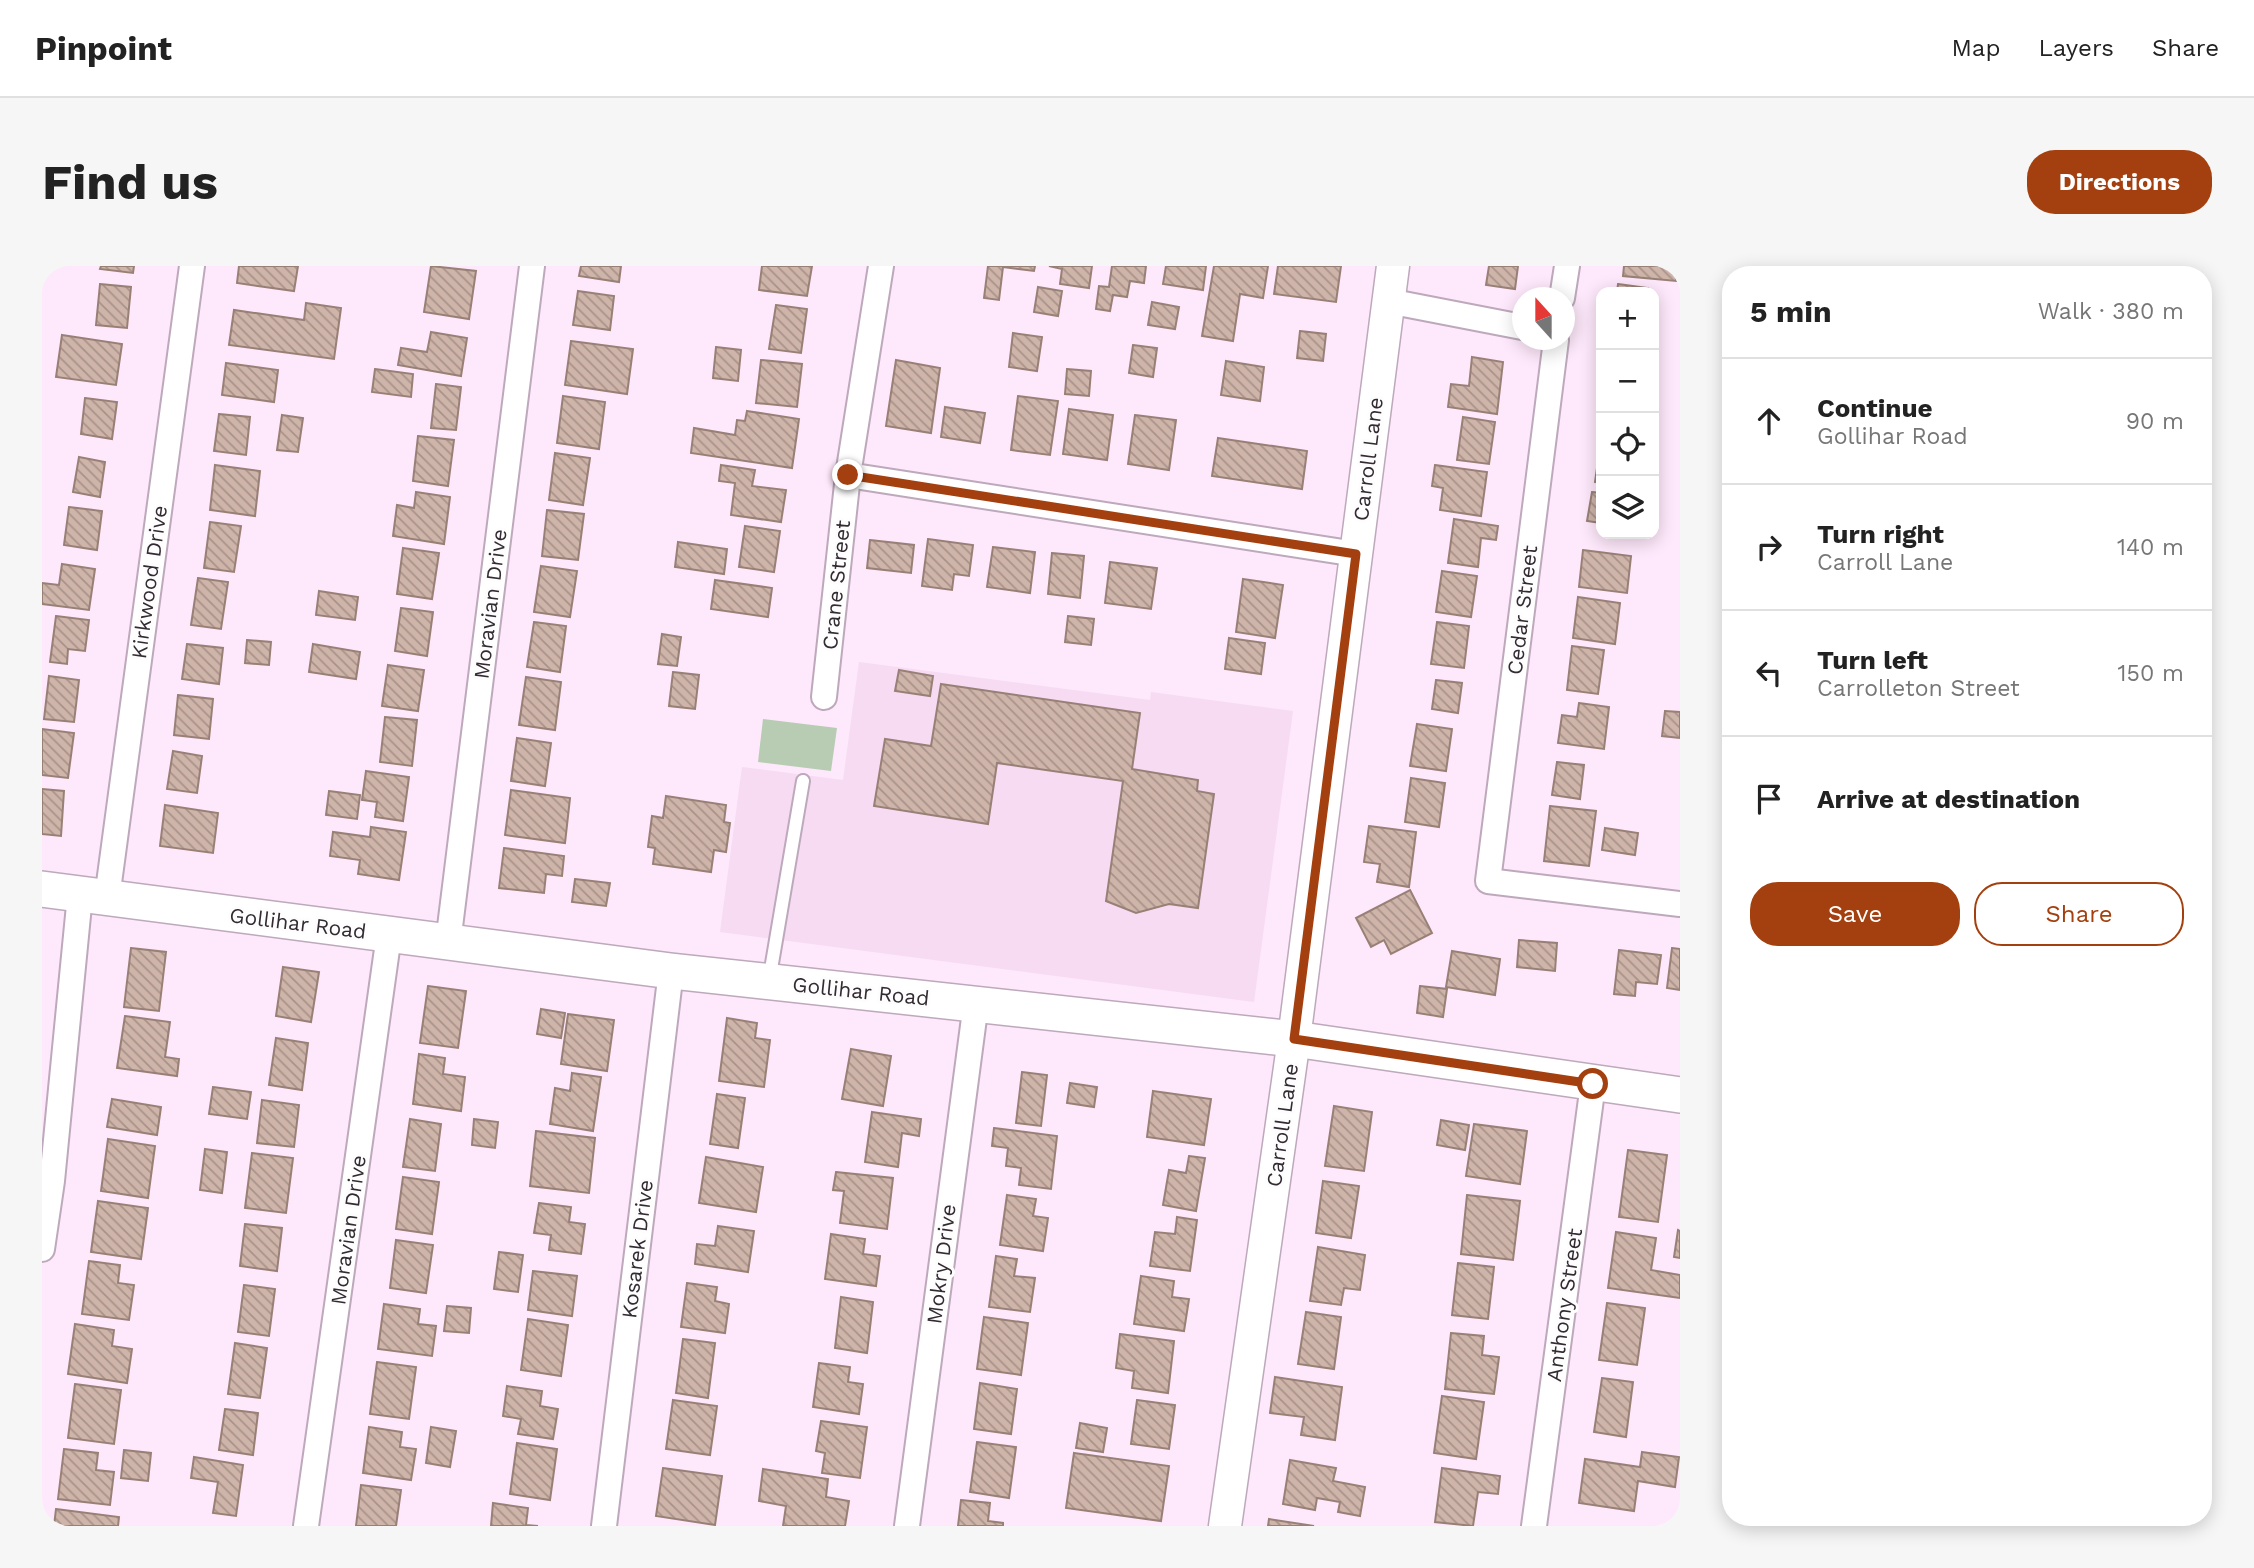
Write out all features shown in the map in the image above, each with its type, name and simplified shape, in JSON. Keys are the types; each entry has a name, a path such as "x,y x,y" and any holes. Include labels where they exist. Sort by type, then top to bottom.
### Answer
{"main road":[{"name":"Gollihar Road","path":"42,889 671,971 1294,1039 1680,1095"}],"street":[{"name":"Kirkwood Drive","path":"42,1249 47,1180 192,266"},
{"name":"Moravian Drive","path":"448,943 532,266"},
{"name":"Crane Street","path":"824,697 848,475 881,266"},
{"name":"Carroll Lane","path":"1224,1526 1294,1039 1393,266"},
{"path":"1564,287 1567,266"},
{"path":"1388,301 1512,325"},
{"name":"Cedar Street","path":"1555,350 1488,881 1680,904"},
{"path":"848,475 1356,554"},
{"name":"Moravian Drive","path":"306,1526 389,935"},
{"name":"Kosarek Drive","path":"604,1526 671,971"},
{"name":"Mokry Drive","path":"907,1526 976,1003"},
{"name":"Anthony Street","path":"1534,1526 1593,1084"}],"lane":[{"path":"769,981 803,781"}],"shaded area":[{"path":"859,662 1150,700 1151,692 1293,711 1254,1002 720,932 742,767 843,780"}],"green space":[{"path":"763,719 837,728 831,771 758,762"}],"building":[{"path":"101,266 134,266 133,273 100,269"},
{"path":"239,266 298,266 294,291 237,283"},
{"path":"431,266 476,271 469,319 424,312"},
{"path":"581,266 621,266 619,282 579,276"},
{"path":"762,266 812,266 807,296 759,290"},
{"path":"988,266 1035,266 1034,271 1003,267 999,300 984,298"},
{"path":"1049,266 1092,266 1089,288 1060,284 1062,269"},
{"path":"1112,266 1146,266 1144,283 1130,281 1127,297 1113,295 1110,311 1096,309 1099,286 1109,287"},
{"path":"1166,266 1206,266 1203,290 1163,284"},
{"path":"1214,266 1268,266 1263,298 1240,294 1233,341 1202,336"},
{"path":"1278,266 1341,266 1336,302 1274,294"},
{"path":"1489,266 1518,266 1515,287 1486,285"},
{"path":"1624,266 1677,266 1676,281 1623,276"},
{"path":"100,284 131,287 127,328 96,325"},
{"path":"1618,284 1640,287 1618,287"},
{"path":"1038,287 1062,291 1058,316 1034,312"},
{"path":"578,291 614,296 610,330 573,325"},
{"path":"1152,302 1179,307 1175,329 1148,325"},
{"path":"306,303 341,308 334,359 229,345 234,310 304,320"},
{"path":"776,305 807,309 801,353 769,349"},
{"path":"1300,331 1326,334 1323,361 1297,358"},
{"path":"431,332 467,338 461,376 398,365 401,348 427,352"},
{"path":"1013,333 1042,337 1037,371 1009,367"},
{"path":"62,335 122,344 116,385 56,377"},
{"path":"571,341 633,349 627,394 565,385"},
{"path":"1133,345 1157,348 1153,377 1129,373"},
{"path":"716,347 741,350 738,381 713,378"},
{"path":"1472,357 1503,362 1497,414 1448,407 1451,384 1469,386"},
{"path":"761,360 802,364 797,407 756,403"},
{"path":"896,360 940,368 931,433 886,426"},
{"path":"1226,361 1264,367 1260,401 1221,395"},
{"path":"226,363 278,370 274,402 222,395"},
{"path":"375,369 413,374 411,397 372,392"},
{"path":"1067,369 1091,371 1089,396 1065,394"},
{"path":"436,384 461,387 456,430 431,428"},
{"path":"563,396 605,402 599,449 557,443"},
{"path":"1018,396 1058,401 1050,455 1011,450"},
{"path":"85,398 117,402 112,439 81,434"},
{"path":"945,407 985,413 980,443 941,437"},
{"path":"1069,409 1113,415 1107,460 1063,454"},
{"path":"747,411 799,419 792,468 691,453 694,428 735,435 737,420 745,421"},
{"path":"219,414 250,417 246,455 214,451"},
{"path":"282,415 303,418 298,452 277,450"},
{"path":"1135,415 1176,420 1169,470 1128,464"},
{"path":"1463,417 1495,422 1489,464 1457,460"},
{"path":"418,436 454,440 448,486 413,481"},
{"path":"1218,438 1307,451 1302,489 1212,476"},
{"path":"555,453 590,458 583,505 549,500"},
{"path":"79,457 105,462 100,497 73,492"},
{"path":"215,465 260,471 255,516 210,510"},
{"path":"721,465 755,470 752,486 786,490 781,522 731,515 735,483 719,481"},
{"path":"1435,465 1487,472 1481,516 1440,510 1443,488 1432,486"},
{"path":"416,492 450,497 444,544 393,536 397,505 414,508"},
{"path":"1592,492 1596,492 1596,522 1587,521"},
{"path":"69,507 102,511 97,550 64,545"},
{"path":"547,510 584,514 578,560 542,556"},
{"path":"1454,519 1498,526 1496,540 1481,538 1478,567 1448,563"},
{"path":"210,522 241,526 234,572 204,568"},
{"path":"745,526 780,531 774,572 739,567"},
{"path":"928,539 973,545 969,576 954,574 952,590 922,586"},
{"path":"870,540 914,545 911,573 867,568"},
{"path":"678,542 727,549 724,574 675,567"},
{"path":"993,547 1035,552 1030,593 987,587"},
{"path":"403,548 439,553 432,599 397,594"},
{"path":"1583,550 1631,556 1627,593 1579,587"},
{"path":"1052,553 1084,556 1080,598 1048,594"},
{"path":"1110,562 1157,568 1151,609 1105,603"},
{"path":"62,564 95,569 89,610 42,604 42,583 59,585"},
{"path":"541,566 577,571 570,617 534,612"},
{"path":"1442,571 1477,576 1471,617 1436,612"},
{"path":"198,578 228,582 221,629 191,625"},
{"path":"1243,579 1283,585 1275,638 1236,632"},
{"path":"715,580 772,588 768,617 711,609"},
{"path":"319,591 358,597 355,620 316,615"},
{"path":"1578,597 1620,603 1615,644 1573,638"},
{"path":"401,608 433,612 427,656 395,651"},
{"path":"56,616 89,620 85,651 68,649 67,664 50,662"},
{"path":"1068,616 1094,619 1091,645 1065,642"},
{"path":"534,622 566,626 560,672 527,667"},
{"path":"1437,622 1469,626 1464,668 1431,664"},
{"path":"662,634 681,637 677,666 658,664"},
{"path":"1229,638 1265,643 1261,674 1225,669"},
{"path":"247,640 271,642 269,665 245,663"},
{"path":"187,644 223,648 219,684 182,679"},
{"path":"313,644 360,652 356,679 309,672"},
{"path":"1572,646 1604,650 1598,694 1567,690"},
{"path":"388,665 424,670 418,711 382,706"},
{"path":"899,670 933,676 930,696 895,691"},
{"path":"673,672 699,675 695,709 669,706"},
{"path":"49,676 79,680 74,722 44,719"},
{"path":"526,677 561,682 555,730 519,725"},
{"path":"1436,680 1462,683 1458,713 1432,709"},
{"path":"941,684 1140,713 1132,769 1198,780 1197,791 1214,794 1198,908 1169,904 1136,913 1106,901 1123,781 997,763 988,824 874,806 885,739 931,746"},
{"path":"178,695 213,699 209,739 174,735"},
{"path":"1579,703 1609,707 1604,749 1558,743 1562,715 1577,717"},
{"path":"1665,711 1680,712 1680,738 1662,736"},
{"path":"385,717 417,720 412,766 380,762"},
{"path":"1417,724 1452,729 1446,771 1410,766"},
{"path":"42,729 74,733 68,778 42,775"},
{"path":"517,738 551,743 545,786 511,781"},
{"path":"173,751 202,756 197,793 167,789"},
{"path":"1557,762 1584,765 1580,799 1552,795"},
{"path":"366,771 409,777 403,821 375,817 377,802 362,800"},
{"path":"1411,778 1445,783 1439,827 1405,822"},
{"path":"42,789 64,791 61,836 42,834"},
{"path":"511,790 570,798 565,843 505,835"},
{"path":"329,791 360,795 357,819 326,815"},
{"path":"666,796 726,805 724,822 730,823 726,852 714,850 711,872 653,864 655,848 648,847 652,816 663,818"},
{"path":"165,805 218,813 213,853 160,846"},
{"path":"1550,806 1596,811 1589,866 1544,861"},
{"path":"1369,826 1416,832 1409,887 1377,882 1380,864 1364,862"},
{"path":"371,827 406,832 399,880 358,874 360,860 330,856 333,832 370,837"},
{"path":"1605,828 1638,833 1635,855 1602,850"},
{"path":"504,848 564,856 562,876 546,874 544,893 499,888"},
{"path":"575,879 610,883 606,906 572,902"},
{"path":"1410,890 1432,933 1391,954 1384,940 1371,947 1356,918"},
{"path":"1519,940 1557,943 1555,971 1517,967"},
{"path":"131,948 166,952 159,1011 124,1007"},
{"path":"1672,948 1680,949 1680,990 1667,988"},
{"path":"1619,950 1661,955 1657,984 1636,982 1635,996 1614,994"},
{"path":"1452,951 1500,959 1495,995 1446,987"},
{"path":"283,967 319,972 311,1022 276,1016"},
{"path":"428,986 466,991 458,1048 420,1043"},
{"path":"1420,986 1447,989 1443,1017 1417,1013"},
{"path":"541,1009 565,1013 561,1038 537,1034"},
{"path":"568,1014 614,1020 607,1071 561,1064"},
{"path":"125,1016 170,1022 165,1057 179,1059 177,1076 117,1068"},
{"path":"727,1018 757,1023 755,1038 770,1040 764,1087 719,1081"},
{"path":"276,1038 308,1043 302,1090 269,1085"},
{"path":"851,1049 891,1056 883,1106 842,1099"},
{"path":"419,1054 445,1058 443,1074 465,1077 461,1111 413,1104"},
{"path":"1022,1072 1047,1075 1041,1126 1016,1123"},
{"path":"572,1073 601,1077 593,1131 550,1124 555,1088 570,1091"},
{"path":"1070,1083 1097,1087 1094,1107 1067,1103"},
{"path":"213,1087 251,1092 247,1119 209,1114"},
{"path":"1153,1091 1211,1099 1204,1145 1147,1137"},
{"path":"717,1094 745,1098 738,1148 710,1144"},
{"path":"112,1099 161,1107 157,1135 107,1127"},
{"path":"262,1100 299,1105 294,1147 257,1143"},
{"path":"1334,1106 1372,1112 1364,1171 1325,1166"},
{"path":"872,1112 921,1119 919,1136 902,1133 898,1167 865,1162"},
{"path":"410,1119 441,1124 435,1171 403,1167"},
{"path":"474,1119 498,1122 495,1148 472,1145"},
{"path":"1441,1120 1469,1125 1465,1150 1437,1145"},
{"path":"1474,1124 1527,1131 1520,1184 1466,1176"},
{"path":"994,1128 1057,1136 1051,1189 1019,1185 1021,1168 1006,1166 1008,1148 992,1146"},
{"path":"536,1131 595,1138 589,1193 530,1186"},
{"path":"108,1139 155,1146 148,1198 101,1191"},
{"path":"205,1149 227,1152 222,1193 200,1190"},
{"path":"1628,1150 1667,1155 1658,1222 1619,1217"},
{"path":"252,1153 293,1158 286,1213 245,1208"},
{"path":"1189,1156 1205,1158 1196,1211 1163,1205 1169,1170 1186,1173"},
{"path":"706,1157 763,1167 756,1212 699,1203"},
{"path":"836,1172 893,1178 887,1229 840,1223 844,1191 833,1190"},
{"path":"403,1177 439,1182 432,1234 396,1229"},
{"path":"1323,1181 1359,1186 1351,1238 1316,1233"},
{"path":"1007,1195 1036,1199 1033,1216 1048,1218 1043,1251 1000,1245"},
{"path":"1467,1195 1520,1201 1513,1260 1461,1254"},
{"path":"98,1201 148,1208 141,1259 91,1252"},
{"path":"539,1203 571,1207 569,1222 585,1224 581,1254 549,1250 551,1235 534,1233"},
{"path":"1177,1217 1197,1220 1190,1271 1150,1266 1155,1232 1175,1234"},
{"path":"245,1224 282,1228 277,1271 240,1266"},
{"path":"718,1226 754,1231 748,1272 695,1264 697,1244 715,1246"},
{"path":"1678,1230 1680,1231 1680,1258 1674,1257"},
{"path":"1616,1232 1656,1238 1651,1270 1680,1275 1680,1298 1608,1288"},
{"path":"831,1234 865,1239 863,1254 880,1256 876,1286 825,1279"},
{"path":"396,1240 433,1245 426,1293 390,1288"},
{"path":"1318,1247 1365,1255 1360,1290 1344,1288 1341,1305 1310,1301"},
{"path":"499,1252 523,1255 518,1292 494,1289"},
{"path":"996,1256 1017,1259 1014,1276 1035,1278 1030,1312 989,1307"},
{"path":"89,1261 120,1265 118,1283 134,1285 129,1320 82,1314"},
{"path":"1458,1263 1494,1267 1488,1319 1452,1315"},
{"path":"533,1271 577,1276 572,1316 528,1310"},
{"path":"1141,1276 1174,1281 1172,1297 1189,1299 1184,1331 1134,1324"},
{"path":"687,1283 717,1287 715,1301 729,1304 725,1333 681,1327"},
{"path":"244,1285 275,1289 269,1336 238,1332"},
{"path":"841,1297 873,1302 867,1353 835,1348"},
{"path":"1607,1303 1645,1308 1637,1365 1599,1360"},
{"path":"384,1304 420,1309 418,1324 436,1326 432,1356 378,1349"},
{"path":"447,1306 471,1308 469,1333 444,1331"},
{"path":"1306,1312 1341,1317 1334,1369 1298,1364"},
{"path":"984,1317 1028,1323 1021,1375 977,1369"},
{"path":"528,1319 568,1325 561,1376 521,1370"},
{"path":"75,1324 114,1330 112,1346 132,1349 127,1383 68,1374"},
{"path":"1451,1333 1484,1336 1482,1355 1499,1357 1494,1394 1445,1389"},
{"path":"1120,1334 1174,1341 1168,1393 1132,1388 1134,1371 1116,1368"},
{"path":"683,1339 715,1343 708,1398 676,1393"},
{"path":"235,1343 267,1348 260,1398 228,1394"},
{"path":"377,1362 416,1367 409,1419 370,1414"},
{"path":"819,1363 850,1367 848,1382 863,1384 859,1414 813,1407"},
{"path":"1275,1377 1342,1387 1335,1440 1301,1435 1304,1417 1270,1413"},
{"path":"1602,1378 1633,1382 1626,1437 1594,1432"},
{"path":"980,1383 1017,1389 1011,1434 974,1429"},
{"path":"75,1384 121,1390 114,1444 68,1438"},
{"path":"507,1386 542,1391 540,1406 558,1409 553,1439 518,1434 521,1419 503,1416"},
{"path":"1442,1396 1484,1402 1476,1459 1434,1453"},
{"path":"673,1400 717,1406 710,1455 666,1449"},
{"path":"1137,1400 1175,1405 1169,1449 1131,1444"},
{"path":"225,1409 258,1413 253,1455 219,1450"},
{"path":"821,1421 867,1427 860,1478 822,1473 825,1453 816,1451"},
{"path":"1080,1423 1107,1428 1103,1452 1076,1448"},
{"path":"369,1427 402,1432 400,1447 416,1449 411,1480 363,1473"},
{"path":"431,1427 456,1431 450,1467 426,1463"},
{"path":"977,1442 1016,1447 1009,1498 970,1492"},
{"path":"517,1443 557,1449 550,1500 510,1494"},
{"path":"64,1449 98,1453 96,1470 114,1472 110,1505 58,1499"},
{"path":"124,1450 151,1453 148,1481 121,1478"},
{"path":"1642,1452 1679,1457 1675,1487 1638,1481 1634,1511 1579,1503 1585,1459 1640,1467"},
{"path":"1074,1453 1169,1466 1161,1521 1066,1508"},
{"path":"194,1457 243,1465 236,1516 213,1513 218,1482 191,1478"},
{"path":"1290,1460 1336,1468 1333,1481 1365,1487 1360,1516 1338,1512 1340,1502 1317,1498 1315,1510 1283,1504"},
{"path":"663,1468 722,1476 715,1525 656,1516"},
{"path":"1442,1468 1500,1476 1498,1494 1478,1492 1473,1526 1435,1522"},
{"path":"763,1469 828,1479 826,1497 849,1501 845,1526 783,1526 786,1506 759,1501"},
{"path":"361,1485 401,1490 396,1526 356,1526"},
{"path":"961,1500 990,1503 988,1521 1003,1523 1003,1526 958,1526"},
{"path":"493,1503 528,1508 526,1525 538,1526 491,1526"},
{"path":"56,1509 119,1517 118,1526 54,1526"},
{"path":"1269,1519 1314,1526 1268,1526"}],"route":[{"path":"848,475 1356,554 1294,1039 1593,1084"}]}
